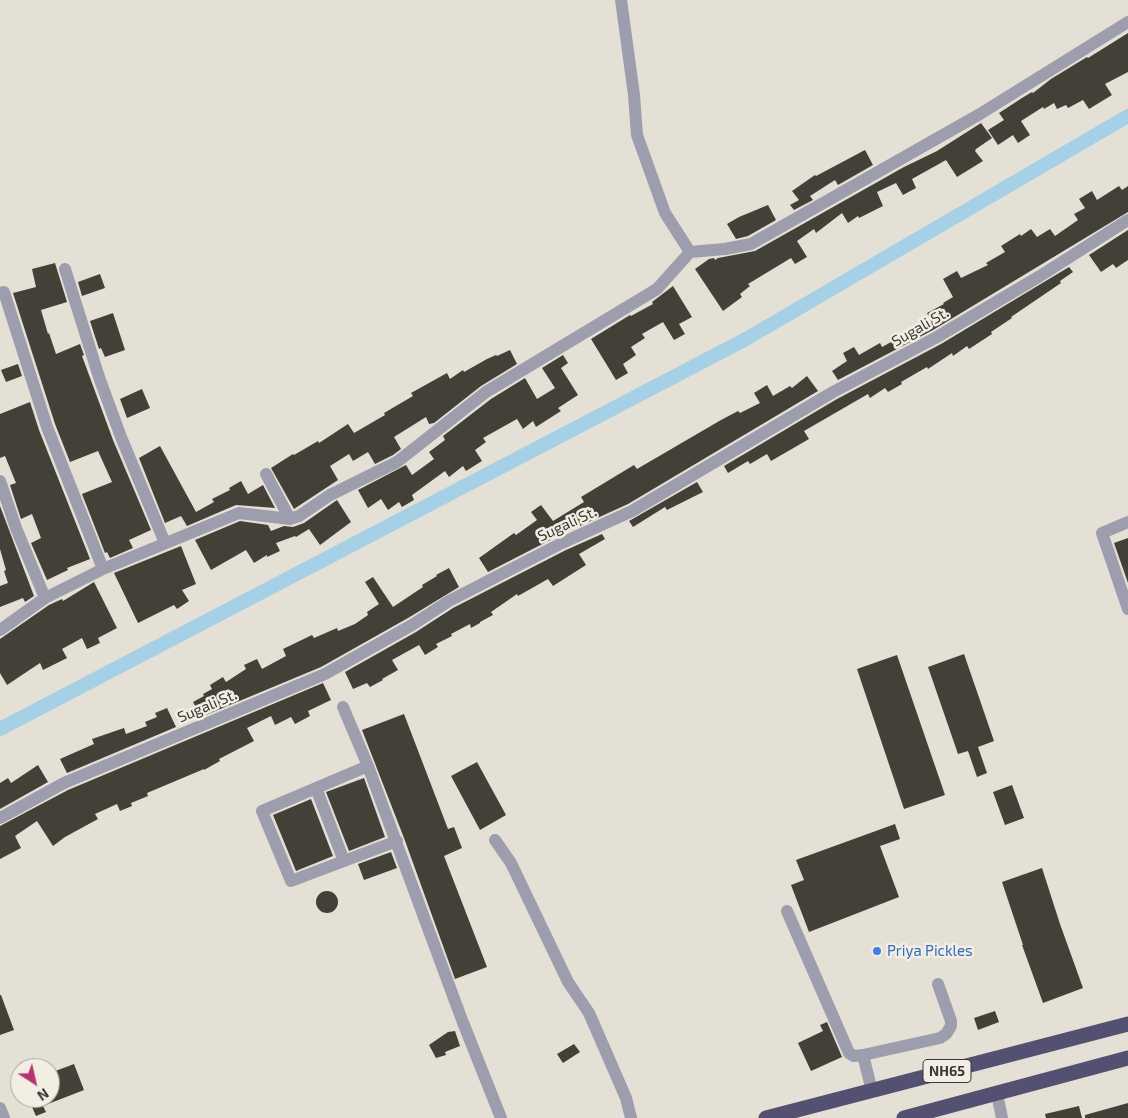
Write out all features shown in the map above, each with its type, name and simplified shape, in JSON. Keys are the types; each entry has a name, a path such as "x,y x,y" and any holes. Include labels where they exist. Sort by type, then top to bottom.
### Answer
{"highway":[{"name":"NH65","path":"766,1118 1128,1024"},
{"name":"NH65","path":"904,1118 942,1113 997,1094 1128,1058"}],"street":[{"path":"621,0 634,95 637,135 665,212 690,252"},
{"path":"0,630 45,598 104,569 239,513 290,519 299,516 330,495 396,462 486,392 657,289 690,252 725,250 751,244 980,114 1128,22"},
{"name":"Sugali St.","path":"0,818 64,783 325,674 412,625 449,601 632,511 833,392 937,337 1040,276 1128,220"},
{"path":"65,269 99,377 166,543"},
{"path":"0,293 4,292 47,427 104,569"},
{"path":"266,474 290,519"},
{"path":"0,481 16,528 45,598"},
{"path":"1128,522 1102,533 1128,609"},
{"path":"343,707 397,841 462,1020 501,1118"},
{"path":"368,766 262,811 291,882 397,841"},
{"path":"316,788 344,861"},
{"path":"495,840 511,863 568,982 588,1013 626,1098 631,1118"},
{"path":"787,911 850,1053 854,1056 940,1038 946,1034 951,1026 951,1021 938,984"},
{"path":"863,1055 872,1091"},
{"path":"997,1094 1002,1118"},
{"path":"0,1108 4,1118"}],"building":[{"path":"1128,33 1128,72 1105,84 1112,95 1089,109 1083,100 1068,108 1066,105 1057,109 1054,103 1044,109 1043,107 1021,121 1030,135 1018,143 1013,135 998,145 988,130 1004,120 999,113"},
{"path":"981,123 992,138 975,151 983,161 957,177 946,160 912,179 916,188 903,195 896,183 877,192 883,206 859,218 858,216 848,223 842,213 816,233 814,229 797,241 807,257 795,264 791,258 748,284 750,286 740,294 742,297 723,311 695,269 709,259 714,258 715,260 755,251 904,167 937,151"},
{"path":"865,150 873,165 838,185 835,180 810,196 813,200 794,210 790,205 799,200 792,191 815,175"},
{"path":"1119,186 1122,190 1128,186 1128,212 933,330 838,380 832,371 847,361 843,353 854,347 859,355 880,343 882,347 913,330 914,332 932,323 927,313 953,297 943,279 957,271 961,278 988,265 986,263 1005,252 1001,246 1031,229 1037,237 1050,229 1055,236 1078,220 1074,214 1085,208 1079,199 1092,191 1097,200"},
{"path":"768,205 776,220 748,236 736,239 727,224"},
{"path":"1128,230 1128,260 1116,268 1113,264 1101,272 1089,255"},
{"path":"55,263 67,302 41,310 48,334 56,354 80,344 84,355 82,356 113,440 151,530 129,540 133,548 110,558 107,552 105,553 82,494 112,482 98,451 70,462 55,424 13,293 36,287 32,269"},
{"path":"1069,267 1073,272 1060,281 1061,283 1011,317 991,332 992,334 969,349 967,346 953,356 952,353 928,369 927,367 901,382 902,384 888,392 885,388 870,398 868,394 804,431 809,439 771,461 767,454 750,464 748,461 728,473 724,466 837,399 941,344"},
{"path":"100,274 105,288 82,296 78,282"},
{"path":"673,286 692,317 679,324 685,334 674,340 663,322 642,334 645,338 631,347 636,355 623,364 628,373 616,380 591,339 630,315 653,304 652,302"},
{"path":"113,313 125,350 105,357 101,348 99,349 90,321"},
{"path":"510,350 517,364 481,386 434,423 429,424 426,417 394,437 401,449 393,455 375,464 368,452 353,461 349,454 330,466 338,480 294,509 271,468 293,454 318,441 319,443 348,424 354,433 413,396 411,393 447,373 450,379 463,370 464,372 487,359"},
{"path":"563,355 568,363 561,368 578,395 558,408 561,411 536,427 533,421 523,429 517,419 483,438 486,442 475,450 482,461 466,471 463,466 449,477 445,471 412,495 414,500 402,507 399,502 388,510 381,499 368,508 358,490 406,465 412,475 434,459 429,452 445,440 443,436 491,399 525,378 537,399 555,388 542,368"},
{"path":"18,364 22,376 6,382 1,370"},
{"path":"807,376 818,391 628,504 558,536 488,572 479,558 514,533 516,535 537,520 531,512 541,505 553,521 584,502 581,497 634,465 637,469 721,420 760,403 754,393 767,385 773,396 790,386 792,388"},
{"path":"142,389 150,408 127,418 120,399"},
{"path":"30,402 39,430 90,559 67,568 68,570 47,580 31,543 41,538 32,514 21,519 10,485 16,483 5,456 0,458 0,414"},
{"path":"160,446 196,512 214,502 212,499 230,490 229,488 241,481 248,494 263,485 275,508 236,505 187,526 181,516 165,523 139,458"},
{"path":"697,482 703,492 667,510 665,507 633,527 629,521"},
{"path":"337,500 351,522 320,545 309,529 296,537 276,543 280,551 267,557 267,555 254,563 246,550 211,570 195,540 240,521 268,525 271,531 284,526 293,527 304,523"},
{"path":"0,506 34,596 25,602 23,598 0,607 0,586 8,583 0,549"},
{"path":"602,534 605,539 579,554 586,565 553,586 548,579 518,596 517,594 491,612 493,615 471,628 470,624 451,634 452,636 436,644 438,647 425,655 419,645 392,660 398,670 383,680 370,687 367,683 353,689 345,672 416,632 453,608 566,550"},
{"path":"1128,538 1128,583 1114,543"},
{"path":"181,546 196,584 182,590 189,601 177,609 174,605 138,623 114,573"},
{"path":"449,568 459,587 408,618 321,667 201,717 193,702 204,696 203,694 212,689 210,685 223,677 226,682 246,669 244,665 257,659 262,669 286,656 283,649 312,635 314,638 337,628 338,631 355,624 368,615 367,612 379,604 365,582 373,577 393,607 423,587 422,585 436,575"},
{"path":"94,582 117,628 98,638 100,643 87,649 82,638 62,649 67,658 43,670 40,663 7,685 0,673 0,639 49,605 62,599 63,601"},
{"path":"964,654 994,741 978,747 987,773 977,777 968,751 958,754 928,667"},
{"path":"897,655 945,795 904,809 857,669"},
{"path":"323,683 331,700 308,711 310,716 295,724 291,717 275,725 271,716 247,728 254,741 219,759 220,761 204,770 147,793 148,796 131,803 132,806 120,811 117,804 95,814 98,819 65,837 53,846 37,821 15,836 21,848 0,859 0,826 68,790"},
{"path":"167,708 176,727 67,773 60,759 94,744 92,739 124,728 126,734 147,726 145,722 157,717 155,713"},
{"path":"404,714 448,829 454,827 462,848 444,856 487,967 455,979 404,838 362,730"},
{"path":"477,762 506,815 480,830 451,776"},
{"path":"38,765 48,782 0,809 0,783 8,778 11,783"},
{"path":"364,778 385,837 349,851 326,792"},
{"path":"1012,785 1024,818 1005,825 993,792"},
{"path":"311,799 333,856 296,871 273,815"},
{"path":"895,824 900,839 880,846 899,897 809,932 791,885 804,880 796,860"},
{"path":"391,852 397,868 364,880 358,864"},
{"path":"1042,868 1083,988 1043,1003 1002,882"},
{"path":"327,891 335,894 338,902 335,910 327,913 319,910 316,902 319,894"},
{"path":"0,995 14,1030 0,1035"},
{"path":"995,1011 999,1022 978,1030 974,1018"},
{"path":"827,1022 842,1057 811,1071 798,1043 823,1031 820,1025"},
{"path":"455,1031 460,1046 445,1052 446,1055 436,1058 429,1045 448,1032"},
{"path":"574,1044 580,1052 563,1063 557,1054"},
{"path":"74,1064 84,1090 60,1099 60,1069"},
{"path":"1128,1103 1128,1118 1085,1118 1085,1115"},
{"path":"1079,1106 1082,1118 1046,1118 1045,1114"},
{"path":"32,1108 44,1108 46,1112 36,1116"}],"waterway":[{"path":"0,729 746,339 1128,116"}],"place":[{"name":"Priya Pickles","path":"877,951"}]}
